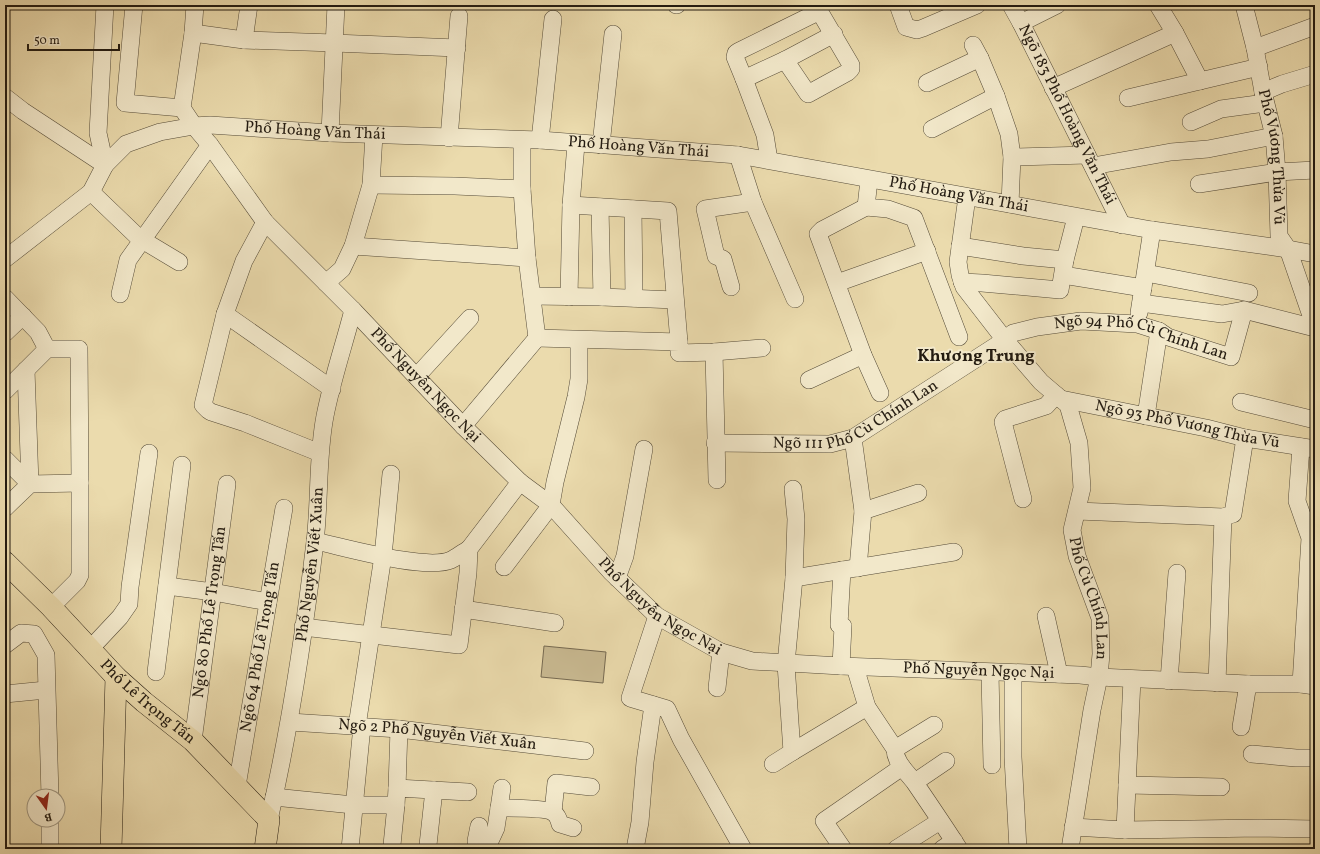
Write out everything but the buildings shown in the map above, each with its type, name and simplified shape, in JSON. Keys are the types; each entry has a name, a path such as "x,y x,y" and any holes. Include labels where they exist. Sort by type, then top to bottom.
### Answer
{"main road":[{"name":"Phố Lê Trọng Tấn","path":"5,562 51,607 116,677 144,702 193,741 269,820"},
{"path":"111,849 116,677"},
{"path":"265,849 269,820"}],"street":[{"path":"105,5 98,133 105,165"},
{"path":"134,5 125,103 182,108 193,33 195,5"},
{"path":"244,40 249,5"},
{"path":"330,133 336,5"},
{"path":"898,5 906,27 917,30 977,5"},
{"name":"Ngõ 183 Phố Hoàng Văn Thái","path":"1010,5 1021,23 1122,225"},
{"path":"1021,23 1057,5"},
{"path":"1158,5 1175,32 1200,81"},
{"name":"Phố Vương Thừa Vũ","path":"1244,5 1274,136 1279,236 1288,249 1312,306 1315,327"},
{"path":"769,160 765,135 735,56 736,53 739,50 818,13 821,14 834,34 851,65 851,68 848,72 808,94 785,60"},
{"path":"449,138 459,16"},
{"path":"540,140 553,19"},
{"path":"1255,48 1315,26"},
{"path":"1053,88 1175,32"},
{"path":"193,33 244,40 457,48"},
{"path":"601,145 613,34"},
{"path":"744,79 785,60 834,34"},
{"path":"927,83 976,52 996,96 1009,134 1012,157 1010,204"},
{"path":"1128,98 1259,67"},
{"path":"1191,122 1221,109 1264,97 1315,74"},
{"path":"932,129 996,96"},
{"path":"5,97 23,111 105,165"},
{"name":"Phố Nguyễn Ngọc Nại","path":"182,108 265,222 353,310 463,426 520,482 551,506 617,578 657,616 721,652 752,661 786,664 990,673 1059,674 1217,683 1308,685"},
{"name":"Phố Hoàng Văn Thái","path":"5,259 91,192 105,165 126,144 160,132 194,126 210,125 330,133 540,140 576,144 738,155 1122,225 1315,254"},
{"path":"326,283 342,269 353,246 371,185 374,135"},
{"path":"1012,157 1090,160 1208,149 1274,136"},
{"path":"463,426 537,338 527,258 522,189 522,140"},
{"path":"569,297 571,205 576,144"},
{"path":"120,294 126,265 130,256 210,145"},
{"path":"738,155 753,202 795,299"},
{"path":"1199,184 1277,172 1315,170"},
{"path":"866,207 869,180"},
{"path":"371,185 455,186 522,189"},
{"path":"91,192 142,240 179,262"},
{"name":"Phố Cù Chính Lan","path":"967,197 958,262 964,287 1005,340 1042,382 1068,405 1079,443 1082,488 1072,530 1077,556 1100,618 1101,654 1099,677 1092,710 1070,849"},
{"path":"731,287 723,259 716,256 705,209 753,202"},
{"path":"571,205 668,211 679,347"},
{"path":"600,207 602,297"},
{"path":"880,393 863,355 818,234 822,230 866,207 888,209 914,218 959,337"},
{"path":"633,210 634,298"},
{"path":"1063,275 1076,217"},
{"path":"265,222 244,261 225,314 204,405 211,412 245,423 320,453"},
{"path":"1137,324 1152,230"},
{"path":"353,246 527,258"},
{"path":"960,246 1023,256 1063,275"},
{"path":"837,283 927,251"},
{"path":"962,282 982,283 1063,275 1143,288 1249,293"},
{"path":"1143,288 1222,314 1244,310 1315,327"},
{"path":"532,296 675,300"},
{"path":"5,298 38,332 47,349"},
{"name":"Phố Nguyễn Viết Xuân","path":"269,820 290,722 315,541 320,453 325,416 353,310"},
{"name":"Ngõ 94 Phố Cù Chính Lan","path":"1005,340 1014,333 1031,328 1081,321 1137,324 1159,331 1168,337 1231,357 1244,310"},
{"path":"225,314 332,389"},
{"path":"5,333 23,316"},
{"path":"417,376 470,318"},
{"path":"1146,416 1159,331"},
{"path":"537,338 679,347 714,352 762,348"},
{"path":"504,567 551,506 555,482 576,397 579,379 579,340"},
{"name":"Ngõ 111 Phố Cù Chính Lan","path":"715,443 830,444 853,438 1005,340"},
{"path":"5,391 47,349 79,349 80,575 77,581 51,607"},
{"path":"714,352 717,480"},
{"path":"809,380 863,355"},
{"path":"26,370 30,484"},
{"path":"1023,499 1004,422 1005,419 1046,406 1058,397"},
{"name":"Ngõ 93 Phố Vương Thừa Vũ","path":"1058,397 1206,428 1245,438 1308,448"},
{"path":"1241,402 1315,420"},
{"path":"853,438 863,511 839,626 843,626 848,666 867,707 894,749 902,767 915,782 940,821 952,846"},
{"path":"1077,511 1223,517 1233,514 1245,438"},
{"path":"1308,448 1297,501 1310,538 1308,685"},
{"path":"617,578 625,556 644,449"},
{"path":"90,648 120,617 129,604 130,587 149,453"},
{"path":"5,459 30,484"},
{"path":"156,672 182,465"},
{"path":"350,849 359,726 370,635 383,556 391,474"},
{"path":"315,541 422,563 444,562 451,560 469,549 520,482"},
{"path":"5,508 30,484 80,483"},
{"name":"Ngõ 80 Phố Lê Trọng Tấn","path":"193,741 227,484"},
{"path":"792,752 786,664 794,578 796,519 793,489"},
{"path":"863,511 918,492"},
{"name":"Ngõ 64 Phố Lê Trọng Tấn","path":"237,786 284,508"},
{"path":"1217,683 1223,517"},
{"path":"303,627 459,645 464,609 469,549"},
{"path":"794,578 954,552"},
{"path":"1169,680 1176,573"},
{"path":"167,586 213,592 268,602"},
{"path":"464,609 555,623"},
{"path":"657,616 630,698 667,709 681,739 743,849"},
{"path":"1046,616 1059,674"},
{"path":"5,645 22,633 34,634 46,655 50,788"},
{"path":"717,688 721,652"},
{"path":"990,673 992,765"},
{"path":"1013,673 1013,757 1018,849"},
{"path":"1126,830 1132,679"},
{"path":"1241,727 1248,684"},
{"path":"5,694 46,690"},
{"path":"635,849 640,822 645,762 653,705"},
{"path":"772,764 867,707"},
{"name":"Ngõ 2 Phố Nguyễn Viết Xuân","path":"290,722 399,729 585,751"},
{"path":"894,749 934,725"},
{"path":"392,845 399,729"},
{"path":"1252,754 1296,758 1315,758"},
{"path":"915,782 946,761"},
{"path":"843,849 824,821 902,767"},
{"path":"553,812 556,783 591,787"},
{"path":"1127,785 1221,787"},
{"path":"479,826 476,841 482,849 490,841 496,828 502,788"},
{"path":"274,798 354,805 434,790 468,792"},
{"path":"428,845 434,790"},
{"path":"500,808 532,809 553,812 558,817 560,824 573,828"},
{"path":"896,849 940,821"},
{"path":"1073,827 1126,830 1261,828 1315,829"},
{"path":"50,828 50,849"}],"shaded area":[{"path":"544,646 606,652 603,683 541,677"}],"district":[{"name":"Khương Trung","path":"976,356"}]}
